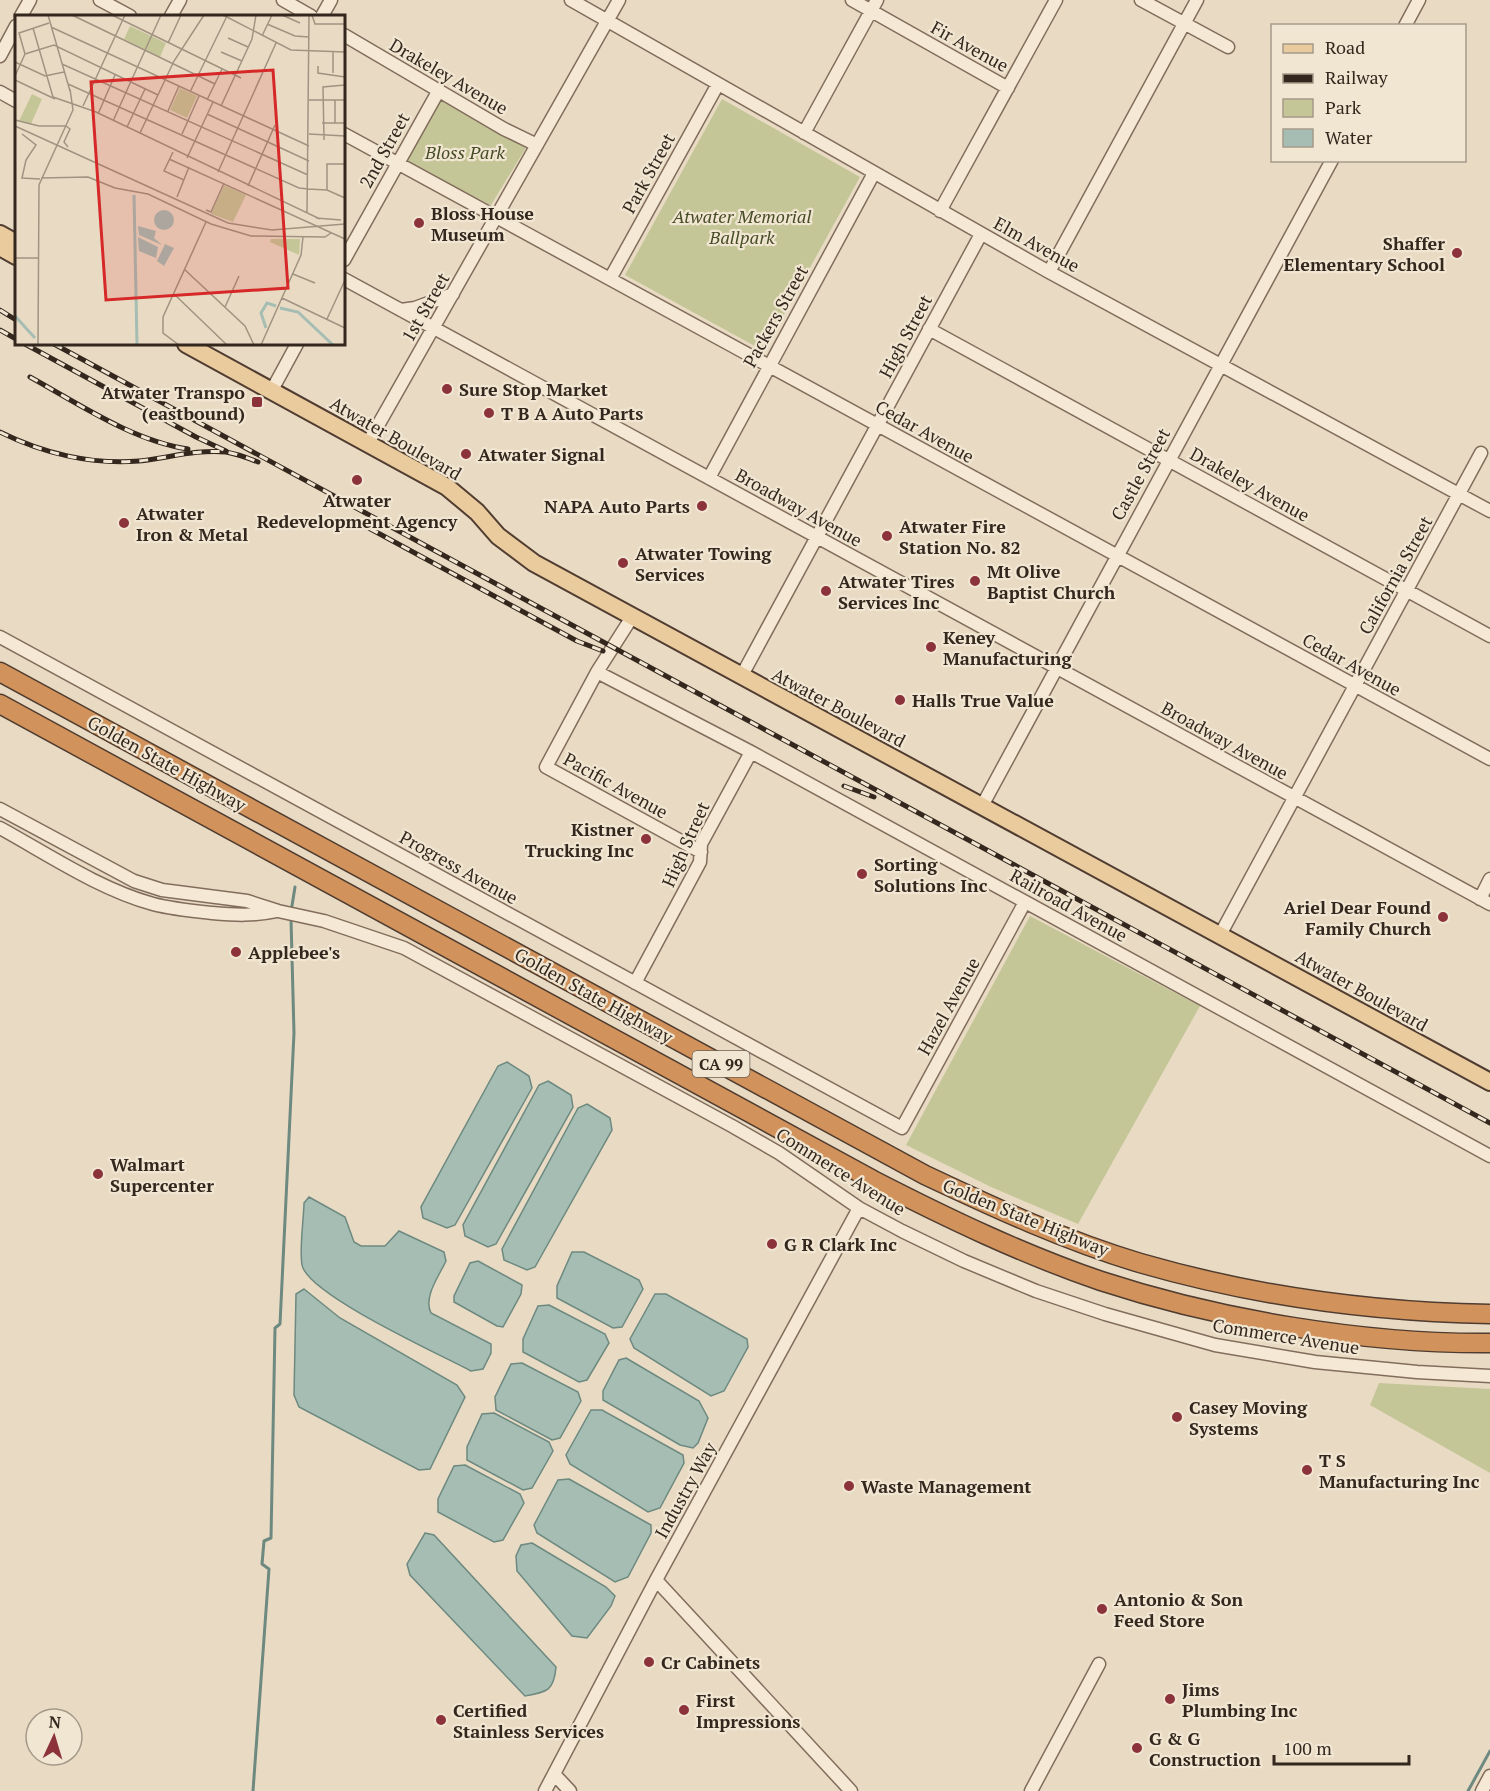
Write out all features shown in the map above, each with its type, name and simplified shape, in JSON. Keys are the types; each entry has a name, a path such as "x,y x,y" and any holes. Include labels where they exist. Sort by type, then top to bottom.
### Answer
{"highway":[{"name":"Golden State Highway","path":"0,672 925,1175 981,1202 1038,1226 1138,1262 1203,1280 1344,1305 1437,1313 1490,1314"},
{"name":"Golden State Highway","path":"0,704 862,1174 948,1219 1006,1244 1102,1281 1178,1303 1275,1324 1372,1337 1490,1343"}],"main road":[{"path":"0,234 15,242"},
{"path":"0,248 15,256"},
{"name":"Atwater Boulevard","path":"188,345 447,487 477,512 498,536 534,563 1490,1082"}],"street":[{"path":"22,15 30,0"},
{"path":"100,0 127,15"},
{"path":"172,15 180,0"},
{"path":"283,0 309,15"},
{"path":"323,15 331,0"},
{"name":"Elm Avenue","path":"571,0 1049,272 1490,512"},
{"name":"1st Street","path":"368,443 619,0"},
{"name":"Fir Avenue","path":"852,0 874,5 1008,88"},
{"path":"940,211 1056,0"},
{"path":"1141,0 1228,47"},
{"path":"1049,272 1197,0"},
{"path":"1407,24 1419,0"},
{"path":"804,133 874,5"},
{"path":"0,56 15,28"},
{"name":"Drakeley Avenue","path":"345,36 504,129 537,145"},
{"name":"Park Street","path":"610,279 718,84"},
{"name":"2nd Street","path":"345,258 439,90"},
{"path":"0,92 15,100"},
{"name":"Cedar Avenue","path":"345,135 1490,759"},
{"name":"Castle Street","path":"982,806 1331,162"},
{"name":"Packers Street","path":"709,478 874,173"},
{"name":"High Street","path":"741,676 981,234"},
{"name":"Broadway Avenue","path":"345,280 1485,901"},
{"path":"401,310 415,308 453,294"},
{"name":"Drakeley Avenue","path":"929,329 1490,636"},
{"path":"272,390 296,345"},
{"name":"California Street","path":"1220,935 1481,453"},
{"path":"597,672 632,617"},
{"name":"Progress Avenue","path":"0,637 902,1128"},
{"name":"Railroad Avenue","path":"597,672 751,752 1490,1156"},
{"name":"Pacific Avenue","path":"597,672 546,767 701,852"},
{"name":"High Street","path":"634,983 700,862 701,844 751,752"},
{"name":"Commerce Avenue","path":"0,809 134,881 162,890 247,901 278,911 305,916 404,948 751,1137 779,1153 859,1208 964,1261 1036,1291 1105,1314 1215,1345 1319,1363 1490,1376"},
{"name":"Commerce Avenue","path":"0,828 100,883 154,904 182,910 249,916 278,911"},
{"path":"1485,901 1490,879"},
{"name":"Hazel Avenue","path":"902,1128 1025,902"},
{"name":"Industry Way","path":"545,1791 656,1580 859,1208"},
{"path":"656,1580 851,1791"},
{"path":"1031,1791 1099,1664"},
{"path":"554,1774 570,1791"},
{"path":"1482,1791 1490,1776"}],"green space":[{"name":"Bloss Park","path":"438,97 527,146 491,205 400,159"},
{"name":"Atwater Memorial Ballpark","path":"722,99 860,177 764,351 625,275"},
{"path":"1030,916 1200,1006 1078,1224 991,1187 906,1145"},
{"path":"1379,1383 1490,1389 1490,1473 1370,1405"}],"water":[{"path":"507,1062 529,1076 532,1088 455,1225 447,1228 423,1218 421,1207 498,1066"},
{"path":"548,1081 571,1095 573,1107 496,1244 488,1247 465,1236 463,1225 539,1085"},
{"path":"587,1104 610,1118 612,1130 535,1267 527,1270 504,1260 502,1249 578,1108"},
{"path":"309,1197 345,1217 354,1242 361,1246 385,1246 399,1231 444,1252 446,1261 430,1293 431,1313 491,1344 491,1353 483,1369 471,1371 379,1324 330,1294 313,1280 303,1268 301,1256 304,1203"},
{"path":"572,1252 584,1252 639,1280 643,1289 622,1327 613,1328 557,1298 557,1286"},
{"path":"478,1261 522,1285 521,1294 503,1327 497,1326 454,1302 454,1296 470,1263"},
{"path":"304,1289 340,1318 457,1385 465,1397 430,1469 419,1470 299,1407 294,1395 296,1294"},
{"path":"655,1294 666,1294 747,1339 748,1347 724,1391 711,1396 634,1348 630,1339"},
{"path":"549,1305 605,1334 609,1343 587,1380 579,1382 523,1352 523,1339 538,1306"},
{"path":"626,1358 699,1401 708,1418 698,1443 693,1448 680,1445 603,1400 603,1391 619,1360"},
{"path":"522,1363 578,1392 581,1401 560,1438 552,1440 496,1410 495,1397 511,1364"},
{"path":"591,1410 602,1410 683,1455 684,1463 660,1508 648,1512 570,1464 566,1455"},
{"path":"494,1413 549,1442 553,1451 532,1488 523,1490 467,1460 467,1447 482,1414"},
{"path":"465,1465 520,1494 524,1503 503,1540 494,1542 438,1512 438,1499 454,1466"},
{"path":"569,1479 651,1525 651,1533 628,1577 615,1582 537,1533 534,1525 558,1480"},
{"path":"425,1533 434,1535 556,1667 553,1681 548,1689 525,1696 410,1575 407,1564"},
{"path":"532,1543 606,1587 615,1596 611,1606 587,1638 572,1636 517,1571 516,1556 521,1545"}],"waterway":[{"path":"291,912 295,887"},
{"path":"253,1791 269,1569 262,1564 264,1541 271,1538 275,1328 280,1324 294,1033 291,919"},
{"path":"1468,1791 1490,1751"}],"railway":[{"path":"0,310 15,319"},
{"path":"0,330 15,338"},
{"path":"27,345 226,451"},
{"path":"56,345 1490,1123"},
{"path":"30,377 127,430 167,445 188,449"},
{"path":"0,432 33,446 85,459 139,461 215,451 234,454 258,462"},
{"path":"354,520 577,641 603,651"},
{"path":"844,786 874,797"}],"place":[{"name":"Bloss House Museum","path":"419,223"},
{"name":"Shaffer Elementary School","path":"1457,253"},
{"name":"Sure Stop Market","path":"447,389"},
{"name":"Atwater Transpo (eastbound)","path":"257,402"},
{"name":"T B A Auto Parts","path":"489,413"},
{"name":"Atwater Signal","path":"466,454"},
{"name":"Atwater Redevelopment Agency","path":"357,480"},
{"name":"NAPA Auto Parts","path":"702,506"},
{"name":"Atwater Iron & Metal","path":"124,523"},
{"name":"Atwater Fire Station No. 82","path":"887,536"},
{"name":"Atwater Towing Services","path":"623,563"},
{"name":"Mt Olive Baptist Church","path":"975,581"},
{"name":"Atwater Tires Services Inc","path":"826,591"},
{"name":"Keney Manufacturing","path":"931,647"},
{"name":"Halls True Value","path":"900,700"},
{"name":"Kistner Trucking Inc","path":"646,839"},
{"name":"Sorting Solutions Inc","path":"862,874"},
{"name":"Ariel Dear Found Family Church","path":"1443,917"},
{"name":"Applebee's","path":"236,952"},
{"name":"Walmart Supercenter","path":"98,1174"},
{"name":"G R Clark Inc","path":"772,1244"},
{"name":"Casey Moving Systems","path":"1177,1417"},
{"name":"T S Manufacturing Inc","path":"1307,1470"},
{"name":"Waste Management","path":"849,1486"},
{"name":"Antonio & Son Feed Store","path":"1102,1609"},
{"name":"Cr Cabinets","path":"649,1662"},
{"name":"Jims Plumbing Inc","path":"1170,1699"},
{"name":"First Impressions","path":"684,1710"},
{"name":"Certified Stainless Services","path":"441,1720"},
{"name":"G & G Construction","path":"1137,1748"}]}
